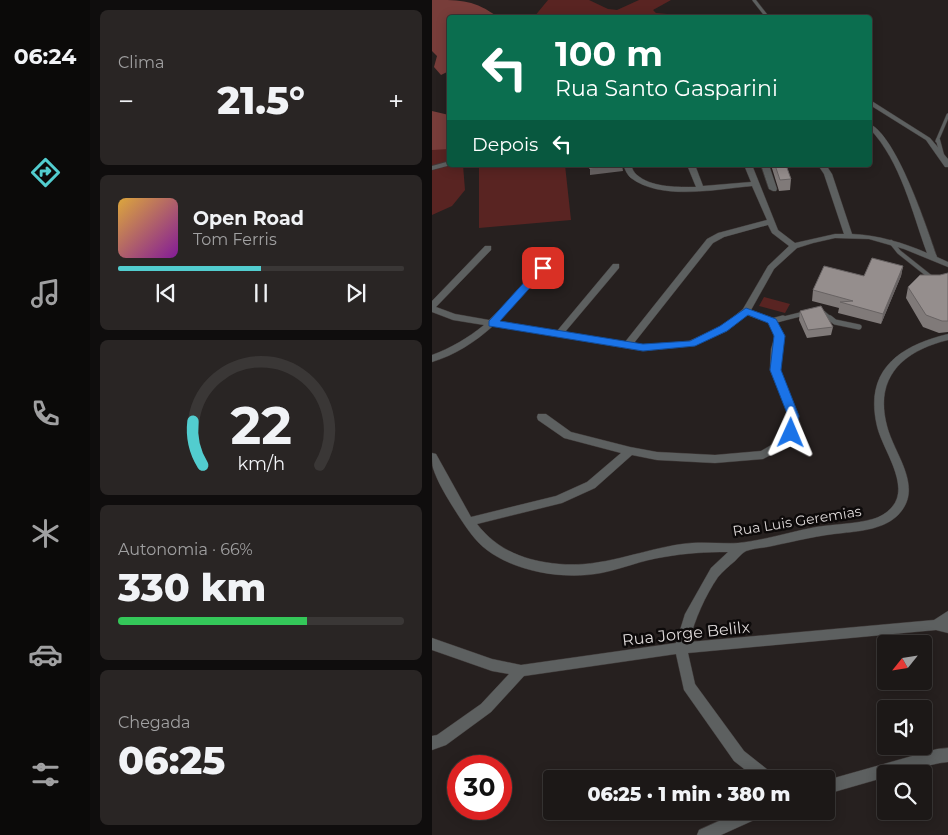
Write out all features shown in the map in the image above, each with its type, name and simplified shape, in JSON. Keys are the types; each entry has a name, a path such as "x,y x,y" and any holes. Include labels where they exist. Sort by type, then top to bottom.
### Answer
{"street":[{"path":"872,103 928,139 948,165"},
{"path":"872,128 878,133 894,161 933,257"},
{"path":"432,168 447,163"},
{"path":"628,167 632,176 646,184 664,188 700,188 755,184"},
{"path":"692,167 700,188"},
{"path":"749,167 775,231 794,246"},
{"path":"766,167 773,189"},
{"path":"823,167 828,174 849,236"},
{"path":"628,345 710,241 721,235 770,222"},
{"path":"488,248 432,308 453,317 643,348 691,344 724,329 746,311 771,268 794,246 835,236 849,236 890,242 933,257 948,265"},
{"path":"432,359 452,353 492,323 555,255"},
{"path":"559,334 616,266"},
{"path":"542,417 568,435 657,456 714,459 763,455 782,444 791,433 794,416 775,370 780,336 772,321 746,311"},
{"name":"Rua Luis Geremias","path":"432,457 468,522 491,546 502,554 541,566 581,570 670,551 698,547 742,547 795,534 878,523 894,512 901,503 904,488 882,425 880,402 884,375 897,358 914,347 948,337"},
{"path":"468,522 558,500 590,485 630,451"},
{"path":"742,547 714,572 689,618 681,648 689,686 739,756 757,770"},
{"path":"942,627 948,616"},
{"name":"Rua Jorge Belilx","path":"432,644 492,665 521,671 681,648 942,627"},
{"path":"432,743 441,740 486,708 521,671"},
{"path":"835,785 937,756 948,755"},
{"path":"704,835 738,820"}],"lane":[{"path":"754,0 766,15"},
{"path":"942,156 937,142 948,115"},
{"path":"890,242 895,250 917,264 936,283"},
{"path":"772,321 816,311 823,312 835,322 859,327"}],"shaded area":[{"path":"432,0 468,2 495,15 447,15 447,72 441,75 434,67 437,56 432,51"},
{"path":"548,0 589,0 608,9 617,10 639,0 671,0 653,10 656,13 679,15 536,15"},
{"path":"432,111 447,115 447,149 432,150"},
{"path":"432,148 447,148 447,167 463,167 465,190 452,206 432,215"},
{"path":"479,167 565,167 571,220 479,228"},
{"path":"764,297 790,304 785,313 759,306"}],"building":[{"path":"589,167 606,167 590,169"},
{"path":"776,167 787,167 791,179 780,180"},
{"path":"872,258 903,266 883,314 840,302 853,301 813,290 824,266 864,276"},
{"path":"948,273 948,321 942,321 926,315 908,287 920,275"},
{"path":"821,306 833,327 808,330 800,311"}],"route":[{"path":"543,268 492,323 643,348 691,344 724,329 746,311 772,321 777,327 780,336 776,349 775,370 794,416 791,433"}]}
